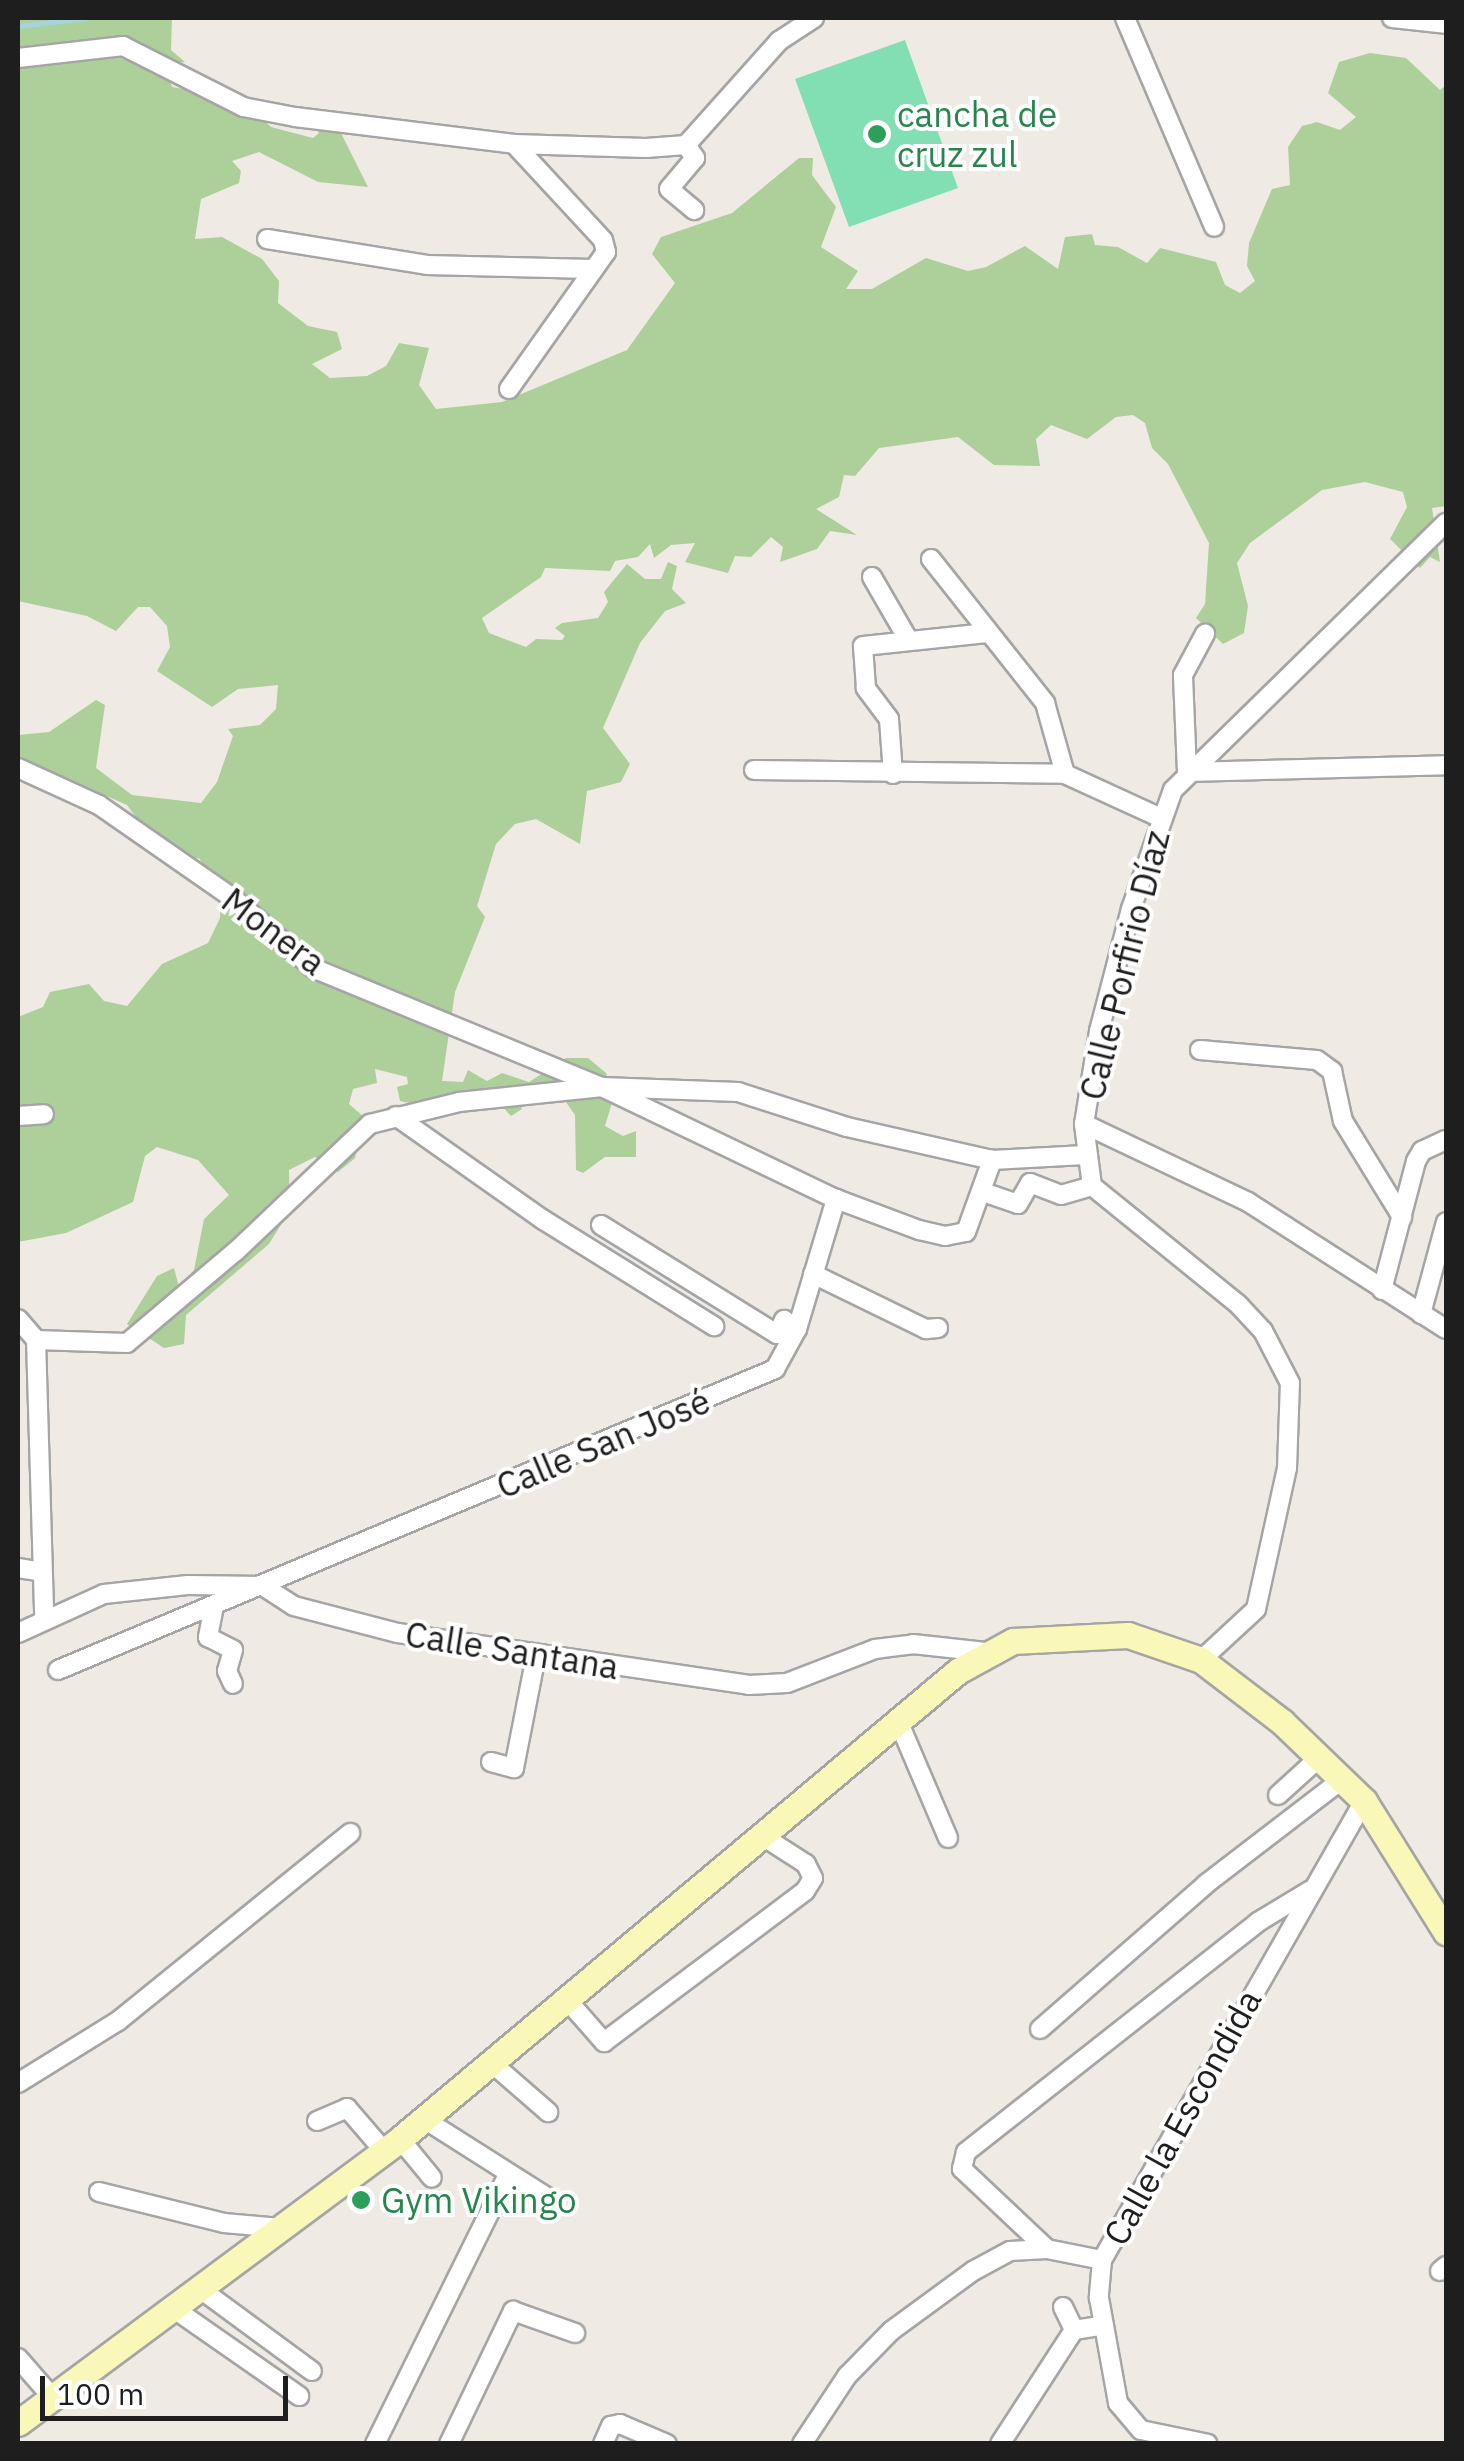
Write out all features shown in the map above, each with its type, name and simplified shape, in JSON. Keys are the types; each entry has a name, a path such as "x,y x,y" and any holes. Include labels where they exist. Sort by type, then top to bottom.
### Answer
{"street":[{"path":"18,58 123,46 243,106 514,144 686,145 779,41 814,18"},
{"path":"1125,18 1214,227"},
{"path":"1392,18 1446,24"},
{"path":"509,390 606,252 604,240 514,144"},
{"path":"686,145 695,158 670,189 694,210"},
{"path":"266,239 396,262 592,269"},
{"name":"Calle Porfirio Díaz","path":"1092,1186 1084,1155 1084,1124 1099,1031 1162,818 1188,772 1446,523"},
{"path":"931,560 1045,703 1065,774"},
{"path":"872,577 910,641"},
{"path":"894,774 889,719 866,688 864,646 987,632"},
{"path":"1205,634 1184,674 1188,772 1446,765"},
{"name":"Monera","path":"18,768 99,804 234,898 312,968 602,1086 836,1199 945,1236 966,1232 983,1192"},
{"path":"754,770 1065,774 1162,818"},
{"path":"1200,1050 1317,1060 1332,1071 1343,1121 1402,1216"},
{"path":"36,1340 127,1343 370,1124 458,1102 602,1086 738,1092 847,1127 992,1160 1084,1155"},
{"path":"18,1116 44,1114"},
{"path":"396,1116 542,1219 714,1326"},
{"path":"1084,1124 1248,1202 1446,1329"},
{"path":"1382,1290 1422,1151 1446,1140"},
{"path":"992,1160 983,1192 1018,1204 1030,1184 1061,1196 1092,1186 1239,1306 1263,1331 1290,1383 1287,1468 1256,1608 1201,1660"},
{"name":"Calle San José","path":"58,1670 762,1376 790,1351 836,1199"},
{"path":"1421,1314 1446,1222"},
{"path":"601,1226 777,1334 784,1320 797,1329"},
{"path":"812,1274 926,1329 938,1328"},
{"path":"18,1319 36,1340 38,1571 44,1616"},
{"path":"18,1568 38,1571"},
{"name":"Calle Santana","path":"18,1632 44,1616 104,1594 188,1584 263,1586 294,1606 398,1633 536,1656 772,1687 876,1648 913,1644 986,1652"},
{"path":"214,1606 208,1636 233,1650 228,1670 233,1684"},
{"path":"18,2423 392,2145 494,2064 986,1652 1037,1636 1086,1633 1128,1635 1201,1660 1344,1779 1364,1801 1445,1925"},
{"path":"490,1762 514,1768 536,1656"},
{"path":"899,1723 948,1838"},
{"path":"1278,1795 1321,1756"},
{"path":"1040,2028 1206,1884 1344,1779"},
{"name":"Calle la Escondida","path":"802,2444 824,2404 891,2331 996,2256 1047,2249 1102,2260 1309,1891 1364,1801"},
{"path":"18,2082 118,2021 350,1833"},
{"path":"568,2001 604,2042 805,1891 813,1878 806,1864 764,1837"},
{"path":"1047,2249 962,2170 966,2152 1258,1922 1309,1891"},
{"path":"494,2064 548,2112"},
{"path":"317,2121 347,2108 432,2178"},
{"path":"424,2119 508,2176 553,2201"},
{"path":"375,2444 438,2306 508,2176"},
{"path":"99,2192 224,2222 281,2227"},
{"path":"1102,2260 1104,2325 1118,2403 1136,2437 1194,2442"},
{"path":"199,2288 312,2371"},
{"path":"1064,2307 1074,2330"},
{"path":"173,2308 299,2396"},
{"path":"450,2444 513,2310 575,2333"},
{"path":"1000,2444 1074,2330 1104,2325"},
{"path":"18,2358 52,2396"},
{"path":"604,2444 611,2426 620,2424 667,2444"}],"green space":[{"path":"18,18 172,18 171,50 185,62 164,64 172,87 240,98 271,127 313,138 319,133 310,121 337,125 368,187 318,182 259,152 232,161 241,171 239,183 201,199 195,239 222,237 262,259 279,281 278,303 308,326 337,332 342,349 312,364 330,378 367,376 386,366 399,343 429,348 419,385 436,409 502,402 627,350 675,283 652,254 661,237 732,213 799,158 813,158 812,175 836,207 821,247 858,271 846,289 872,289 926,258 968,271 986,267 1025,246 1058,269 1065,237 1092,234 1095,245 1118,247 1147,263 1160,248 1216,262 1225,285 1240,293 1255,281 1247,266 1249,243 1272,189 1290,185 1288,147 1302,126 1317,122 1340,130 1356,117 1328,93 1339,62 1370,53 1406,58 1440,90 1446,85 1446,506 1432,508 1440,562 1430,557 1420,568 1390,539 1407,507 1403,492 1365,482 1322,490 1250,543 1237,563 1248,606 1244,633 1223,644 1196,618 1205,604 1209,543 1168,464 1152,448 1145,423 1133,415 1116,417 1087,439 1051,425 1036,439 1040,466 994,465 958,437 879,448 855,476 844,475 839,497 816,509 857,535 830,531 817,549 780,562 783,547 771,537 751,557 735,556 728,573 685,562 695,543 671,545 654,558 650,544 638,557 615,561 610,571 545,568 541,577 482,618 489,633 526,647 536,639 562,640 565,636 555,628 562,623 598,618 608,602 604,592 627,564 645,579 661,579 668,562 677,566 672,589 686,603 665,611 640,643 603,728 630,764 621,782 587,791 580,844 536,819 515,824 496,844 477,906 485,917 455,992 442,1081 463,1082 468,1070 487,1081 502,1073 529,1082 566,1058 588,1058 606,1073 614,1096 605,1126 623,1136 636,1131 636,1157 605,1157 583,1173 576,1170 575,1115 561,1095 519,1102 522,1109 511,1116 500,1104 451,1112 400,1101 397,1087 408,1084 407,1077 375,1069 377,1083 353,1089 349,1104 364,1117 355,1158 338,1172 315,1157 289,1170 290,1210 269,1244 186,1315 184,1344 164,1348 127,1324 157,1276 174,1268 179,1287 194,1270 204,1219 229,1195 198,1160 157,1147 145,1156 133,1202 66,1233 18,1242 18,1017 43,1007 50,992 89,984 104,1001 127,1006 162,964 208,943 220,918 221,892 199,858 171,866 127,805 71,780 18,782 18,735 49,732 96,700 105,705 96,768 132,795 201,803 217,782 233,736 228,729 260,725 276,709 278,685 238,689 212,707 157,671 170,647 167,626 150,607 138,607 116,631 87,616 18,601"},
{"name":"cancha de cruz zul","path":"905,40 958,188 849,227 795,79"}],"waterway":[{"path":"18,26 87,18"}],"place":[{"name":"cancha de cruz zul","path":"877,134"},
{"name":"Gym Vikingo","path":"361,2200"}]}
